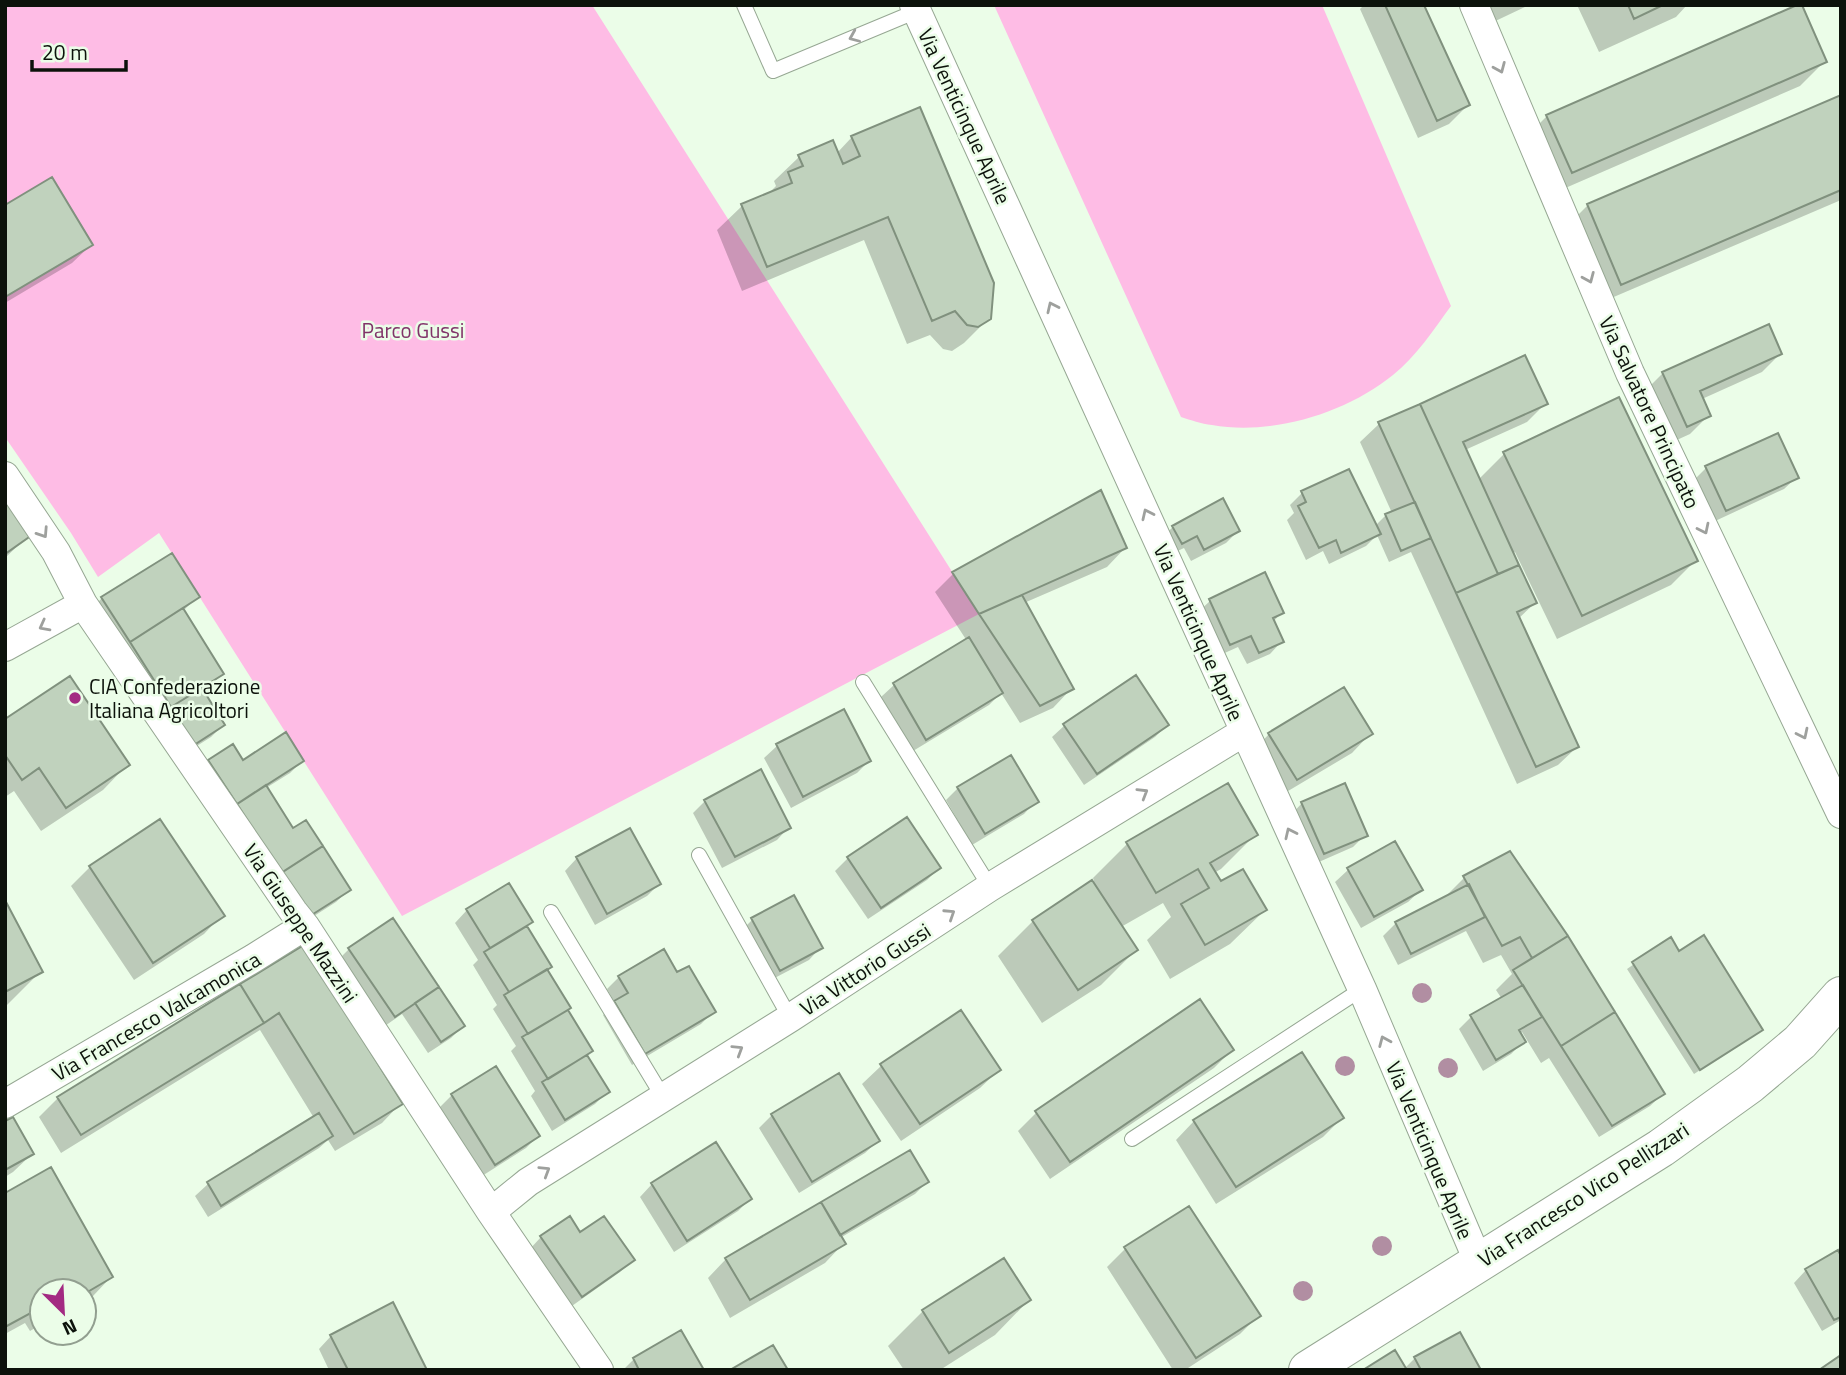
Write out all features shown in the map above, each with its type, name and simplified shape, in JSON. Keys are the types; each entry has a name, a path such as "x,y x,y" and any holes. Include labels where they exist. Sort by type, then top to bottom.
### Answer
{"street":[{"name":"Via Salvatore Principato","path":"1474,5 1630,373 1841,814"},
{"name":"Via Venticinque Aprile","path":"916,8 1362,989 1478,1261"},
{"name":"Via Giuseppe Mazzini","path":"5,476 55,552 83,604 305,926 491,1212 598,1370"},
{"path":"5,647 83,604"},
{"name":"Via Vittorio Gussi","path":"491,1212 528,1182 790,1018 989,887 1244,732"},
{"name":"Via Francesco Valcamonica","path":"5,1104 305,926"},
{"name":"Via Francesco Vico Pellizzari","path":"1308,1370 1661,1148 1750,1084 1800,1042 1841,996"}],"lane":[{"path":"744,5 773,71 916,8"},
{"path":"863,682 989,887"},
{"path":"699,855 790,1018"},
{"path":"551,912 663,1097"},
{"path":"1132,1139 1362,989"}],"green space":[{"name":"Parco Gussi","path":"5,5 592,5 979,614 402,916 159,533 98,577 5,437"},
{"path":"994,5 1322,5 1451,306 1409,360 1393,375 1374,389 1331,410 1283,424 1259,427 1235,428 1181,417"}],"building":[{"path":"1385,5 1424,5 1470,105 1437,121"},
{"path":"1628,5 1663,5 1634,19"},
{"path":"1802,5 1827,62 1572,173 1546,115"},
{"path":"1841,95 1841,190 1621,285 1587,204"},
{"path":"920,107 994,283 991,319 978,327 967,325 955,311 932,321 888,217 767,267 741,204 792,183 788,172 803,166 798,155 833,140 843,164 860,156 851,136"},
{"path":"52,177 93,245 5,297 5,205"},
{"path":"1769,324 1782,354 1700,391 1711,416 1687,427 1662,372"},
{"path":"1525,355 1548,404 1463,442 1519,565 1498,574 1420,404"},
{"path":"1619,397 1698,561 1582,616 1503,452"},
{"path":"1420,404 1498,574 1456,593 1378,422"},
{"path":"1778,433 1799,478 1726,511 1705,466"},
{"path":"1349,469 1381,534 1341,553 1336,540 1319,548 1298,506 1306,502 1301,491"},
{"path":"1101,490 1127,548 979,614 952,572"},
{"path":"1223,498 1240,531 1204,550 1197,536 1182,544 1172,526"},
{"path":"5,499 32,535 5,554"},
{"path":"1415,502 1431,538 1401,551 1385,514"},
{"path":"172,553 200,597 130,642 101,597"},
{"path":"1519,565 1537,603 1517,612 1579,747 1536,767 1456,593"},
{"path":"1265,572 1284,613 1273,618 1284,642 1259,653 1251,636 1230,645 1209,599"},
{"path":"1022,595 1074,689 1040,706 979,614"},
{"path":"183,608 224,674 171,707 130,642"},
{"path":"969,637 1003,693 926,740 893,683"},
{"path":"1136,675 1169,725 1097,774 1063,724"},
{"path":"70,676 130,765 66,808 39,768 22,780 5,755 5,719"},
{"path":"1344,687 1373,734 1297,780 1268,733"},
{"path":"202,688 225,725 194,745 171,707"},
{"path":"844,709 871,761 803,797 776,744"},
{"path":"286,732 304,761 237,804 208,760 233,744 243,760"},
{"path":"1011,755 1039,802 985,834 957,787"},
{"path":"761,769 791,828 735,857 704,800"},
{"path":"1228,783 1258,835 1210,863 1221,881 1243,869 1267,910 1205,945 1181,904 1209,888 1198,869 1156,893 1126,842"},
{"path":"1345,783 1368,836 1324,854 1301,802"},
{"path":"266,785 293,828 306,820 323,846 281,873 237,804"},
{"path":"907,817 941,868 881,908 847,857"},
{"path":"160,819 225,916 153,963 89,866"},
{"path":"630,828 661,884 607,914 576,857"},
{"path":"1395,841 1423,890 1374,917 1347,868"},
{"path":"323,846 351,890 310,916 281,873"},
{"path":"1510,851 1568,936 1532,958 1520,937 1502,946 1463,876"},
{"path":"1092,880 1138,950 1078,990 1032,920"},
{"path":"509,883 533,922 490,948 466,909"},
{"path":"1469,884 1485,917 1411,954 1395,922"},
{"path":"794,895 823,948 780,971 751,918"},
{"path":"5,900 43,972 5,992"},
{"path":"393,918 439,987 395,1017 348,948"},
{"path":"527,926 552,967 509,992 484,952"},
{"path":"1704,935 1763,1030 1700,1070 1632,962 1671,937 1679,951"},
{"path":"1568,936 1615,1012 1561,1046 1513,970"},
{"path":"304,945 403,1104 354,1134 279,1013 264,1023 240,984"},
{"path":"664,949 677,972 689,966 716,1012 645,1054 614,1001 628,993 618,976"},
{"path":"547,969 571,1008 528,1034 504,995"},
{"path":"240,984 264,1023 81,1135 57,1097"},
{"path":"1523,985 1542,1017 1519,1030 1526,1042 1496,1060 1470,1015"},
{"path":"439,987 465,1026 441,1042 415,1003"},
{"path":"1200,999 1234,1050 1070,1162 1035,1111"},
{"path":"568,1010 593,1051 548,1079 522,1037"},
{"path":"961,1010 1001,1070 920,1124 880,1064"},
{"path":"1615,1012 1665,1094 1612,1126 1561,1046"},
{"path":"1302,1052 1344,1118 1236,1187 1193,1120"},
{"path":"587,1055 610,1092 565,1120 542,1082"},
{"path":"496,1066 540,1136 495,1165 451,1094"},
{"path":"839,1073 880,1141 812,1182 771,1114"},
{"path":"319,1113 333,1136 221,1206 207,1182"},
{"path":"13,1117 34,1154 5,1170 5,1121"},
{"path":"716,1142 752,1199 687,1241 651,1183"},
{"path":"910,1150 929,1182 840,1235 821,1202"},
{"path":"51,1167 113,1277 98,1286 98,1277 28,1277 28,1315 5,1327 5,1193"},
{"path":"821,1202 846,1244 750,1300 725,1258"},
{"path":"1189,1206 1261,1316 1196,1358 1124,1247"},
{"path":"570,1216 580,1232 604,1216 635,1260 582,1297 540,1236"},
{"path":"1838,1250 1841,1256 1841,1317 1834,1320 1805,1269"},
{"path":"1004,1258 1031,1300 949,1353 922,1310"},
{"path":"393,1302 427,1370 348,1370 330,1335"},
{"path":"681,1330 704,1370 639,1370 633,1358"},
{"path":"1460,1332 1481,1370 1421,1370 1414,1357"},
{"path":"773,1345 788,1370 730,1370"},
{"path":"1395,1350 1407,1370 1363,1370"},
{"path":"1841,1355 1841,1370 1819,1370"}],"place":[{"name":"CIA Confederazione Italiana Agricoltori","path":"75,698"}]}
